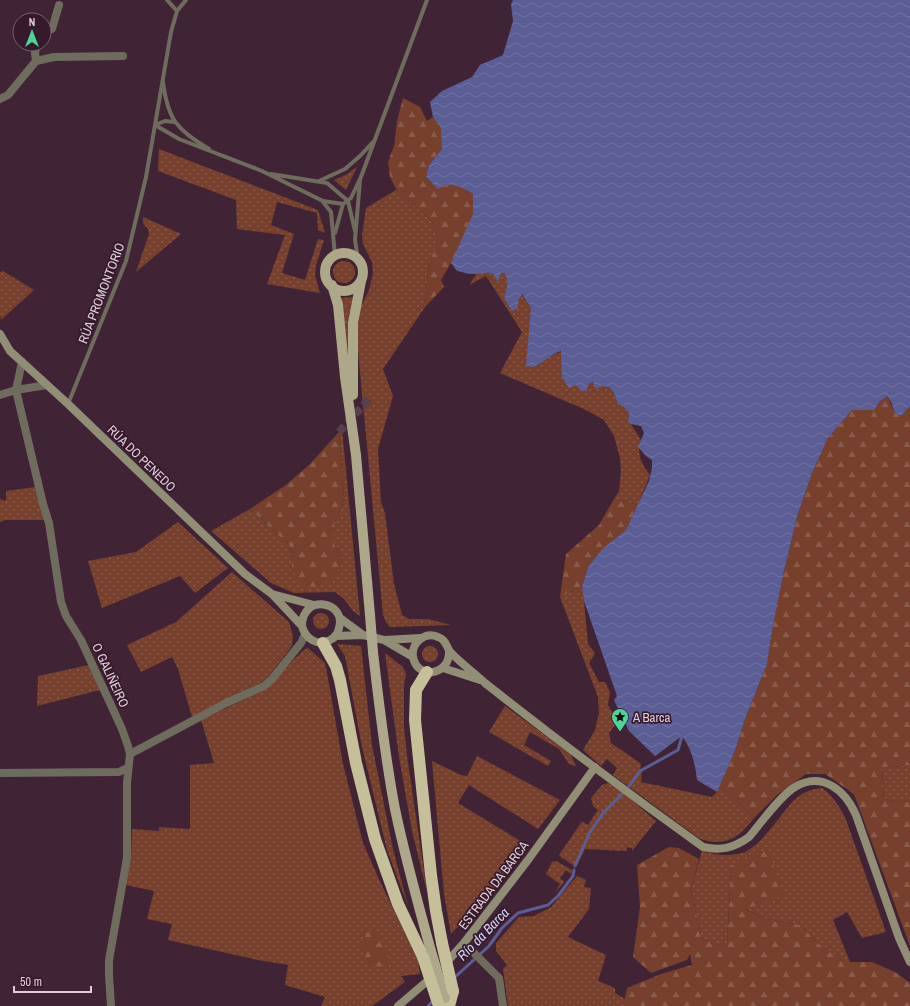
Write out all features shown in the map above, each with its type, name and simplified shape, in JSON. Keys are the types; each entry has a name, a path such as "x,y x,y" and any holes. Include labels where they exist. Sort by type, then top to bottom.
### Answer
{"highway":[{"path":"323,642 336,666 340,680 361,786 375,839 398,904 427,954 445,1002"},
{"path":"427,672 416,690 415,720 426,830 436,911 442,943 445,1002"}],"main road":[{"path":"356,455 353,323 363,270 355,256 343,253 335,256 329,261 326,268 327,279 332,285 338,305 345,377 356,455 373,652 382,730 395,808 427,954"},
{"path":"332,285 342,290 347,290 361,281"}],"street":[{"path":"52,28 59,5"},
{"path":"35,52 36,61"},
{"path":"0,99 8,95 36,61 54,57 123,56"},
{"name":"RÚA DO PENEDO","path":"0,334 10,351 68,404 246,574 272,594 302,626"},
{"name":"O GALIÑEIRO","path":"22,362 16,390 43,504 49,523 63,610 81,640 114,710 130,754 127,768 127,858 109,960 111,1006"},
{"path":"0,395 16,390 47,385"},
{"name":"RÚA DO PENEDO","path":"272,594 314,605"},
{"path":"340,618 339,631 327,642 315,642 305,634 302,626 302,621 306,611 314,605 327,605 333,608 340,618 363,635"},
{"path":"130,754 226,703 264,686 272,679 301,643 305,634"},
{"path":"335,636 363,635 384,640 421,638 433,635 439,637 444,640 450,651 484,682 703,847 713,849 730,848 737,845 749,837 794,787 814,781 823,781 832,785 847,798 856,814 902,944 910,962"},
{"path":"421,638 414,646 413,657 418,667 427,672 435,672 443,668 448,661 450,651"},
{"path":"384,640 413,657"},
{"path":"443,668 484,682"},
{"name":"ESTRADA DA BARCA","path":"398,1006 429,979 464,943 528,860 595,767"},
{"path":"0,773 119,772 127,768"},
{"path":"464,943 499,978 502,1006"}],"lane":[{"path":"167,0 177,11"},
{"path":"186,0 177,11 168,45 163,77 165,100 174,122 186,134 218,154"},
{"path":"155,124 179,139 262,171 322,201 343,204 351,198 361,177 427,0"},
{"name":"RÚA PROMONTORIO","path":"68,404 126,262 146,177 163,77"},
{"path":"155,124 174,122"},
{"path":"319,182 345,169 360,156 375,139"},
{"path":"262,171 280,176 327,183 348,201 356,231"},
{"path":"358,259 355,240 361,177"},
{"path":"322,201 331,212 335,256"},
{"path":"334,236 343,204"}],"green space":[{"path":"403,98 420,107 427,121 433,117 442,128 442,149 429,165 426,178 432,183 441,186 451,184 462,187 473,194 473,214 458,251 441,280 444,287 425,307 428,271 432,255 437,245 437,234 431,220 397,191 390,177 388,162 394,146 397,121"},
{"path":"159,149 318,210 325,233 318,230 317,213 277,202 271,225 294,234 282,273 305,280 318,239 324,240 316,265 315,275 320,293 267,284 285,235 237,229 236,200 158,171"},
{"path":"357,167 346,190 334,180 346,175"},
{"path":"396,190 431,220 437,234 437,245 432,255 428,271 425,307 383,369 393,396 378,449 381,502 385,513 394,584 402,615 409,619 428,619 451,625 390,627 383,615 358,351 358,324 360,308 369,290 373,274 372,262 363,244 362,235 366,208"},
{"path":"143,217 181,234 136,272 149,234 148,229 143,223"},
{"path":"344,261 352,264 355,272 352,280 344,283 336,280 333,272 336,264"},
{"path":"3,271 34,290 1,320 0,272"},
{"path":"485,272 496,277 498,281 501,273 504,272 507,282 504,298 518,308 518,301 521,294 531,308 530,326 537,366 545,359 562,351 562,356 576,385 589,384 593,382 601,386 609,387 614,393 618,405 623,406 629,413 628,421 641,440 639,450 641,459 650,475 638,505 614,499 619,491 621,470 620,458 614,436 604,420 584,409 500,373 522,332 486,276 469,285 477,273"},
{"path":"353,297 349,316 348,362 341,298"},
{"path":"887,396 895,413 901,416 910,406 910,765 882,768 884,799 901,802 910,801 910,946 854,794 825,774 806,774 777,795 754,818 720,785 735,751 745,719 767,664 784,571 797,517 812,473 828,438 852,410 874,410 880,401"},
{"path":"342,429 360,616 353,611 344,599 335,592 294,593 271,583 211,531 250,509 290,546 292,570 343,561 334,544 334,525 344,500 339,432"},
{"path":"339,432 344,500 334,525 334,544 343,561 334,578 317,587 303,588 292,570 290,546 250,509 286,485 310,464"},
{"path":"35,487 44,520 5,520 0,522 0,499 6,501 6,491"},
{"path":"614,499 638,505 626,530 602,549 588,567 582,587 560,597 566,554 599,525"},
{"path":"178,522 228,568 195,593 180,576 102,608 88,561 136,552"},
{"path":"232,572 289,622 293,636 292,646 269,676 262,682 192,717 178,669 172,657 141,672 127,645 176,622"},
{"path":"582,587 588,644 595,653 589,663 599,682 605,682 610,692 608,705 618,721 609,733 611,743 640,763 640,771 642,770 641,782 712,797 717,792 720,785 754,818 737,836 718,842 700,839 613,775 617,768 607,759 601,766 583,750 595,730 599,713 598,697 560,597"},
{"path":"321,613 327,615 329,621 327,627 321,629 315,627 313,621 315,615"},
{"path":"337,644 361,646 372,745 393,849 408,906 387,850 362,747 345,656"},
{"path":"430,646 436,648 438,654 436,660 430,662 424,660 422,654 424,648"},
{"path":"308,648 325,663 343,764 363,843 418,961 420,974 401,976 405,982 372,1006 321,1006 325,997 285,985 288,965 258,960 168,940 172,924 147,919 154,891 126,885 131,855 132,829 159,831 159,827 190,829 190,765 214,763 201,720 266,689 294,659"},
{"path":"385,653 403,667 406,674 404,685 404,727 427,892 412,831 399,757"},
{"path":"89,665 100,690 37,706 38,676"},
{"path":"505,706 571,755 576,766 569,764 559,749 530,732 524,745 551,761 548,766 489,732"},
{"path":"477,756 560,800 538,829 469,785 458,803 527,845 482,907 478,906 451,934 444,894 432,761 461,775 467,776"},
{"path":"910,765 910,801 901,802 884,799 882,768"},
{"path":"608,783 623,793 656,821 632,851 632,848 627,847 626,851 585,849 576,867 559,855 581,823 583,822 588,825 598,810 593,806 591,798 602,785"},
{"path":"822,788 835,801 845,817 886,932 862,938 847,912 833,920 850,962 844,962 820,945 800,925 763,918 744,908 731,866 727,947 702,940 691,889 702,851 723,855 734,855 745,852 760,841 798,797 808,791"},
{"path":"669,847 679,848 699,859 691,889 702,940 727,947 731,866 769,849 783,896 745,909 763,918 800,925 820,945 844,962 872,962 895,972 910,983 910,1006 623,1006 627,988 661,974 692,965 690,954 687,960 651,973 633,957 640,907 637,865"},
{"path":"556,861 572,870 571,874 566,870 560,878 564,882 555,893 560,884 546,874 552,862"},
{"path":"577,876 586,880 584,887 591,888 589,909 568,937 606,955 598,981 615,988 615,993 625,999 623,1006 508,1006 503,969 507,965 496,951 496,943 519,917 534,916 551,907"},
{"path":"368,930 377,932 390,961 379,967 365,964 361,943"}],"water":[{"path":"513,0 910,0 910,406 901,416 895,413 887,396 880,401 874,410 852,410 828,438 812,473 797,517 784,571 767,664 745,719 735,751 717,792 697,780 692,757 682,736 655,756 629,731 614,700 617,696 584,601 582,587 588,567 602,549 626,530 649,481 652,460 638,447 644,433 641,426 628,422 629,413 623,406 618,405 614,393 609,387 601,386 596,389 593,382 589,384 586,391 581,391 576,385 569,388 562,377 561,351 533,367 526,365 531,308 522,294 518,301 518,308 512,311 504,298 507,279 504,273 501,273 498,282 491,273 472,274 457,271 451,263 473,214 473,194 460,187 451,185 442,186 438,189 426,177 429,165 442,149 441,128 433,117 430,102 442,91 472,77 480,65 503,55 513,21 511,4"}],"waterway":[{"name":"Río da Barca","path":"629,786 640,771 678,750 682,736"},
{"name":"Río da Barca","path":"575,866 590,832 604,812 623,793"},
{"name":"Río da Barca","path":"454,978 489,946 502,928 518,913 548,905 558,896 573,876 574,870"},
{"name":"Río da Barca","path":"428,1006 434,1000"}],"tunnel":[{"path":"339,432 371,397"}],"place":[{"name":"A Barca","path":"620,732"}]}
